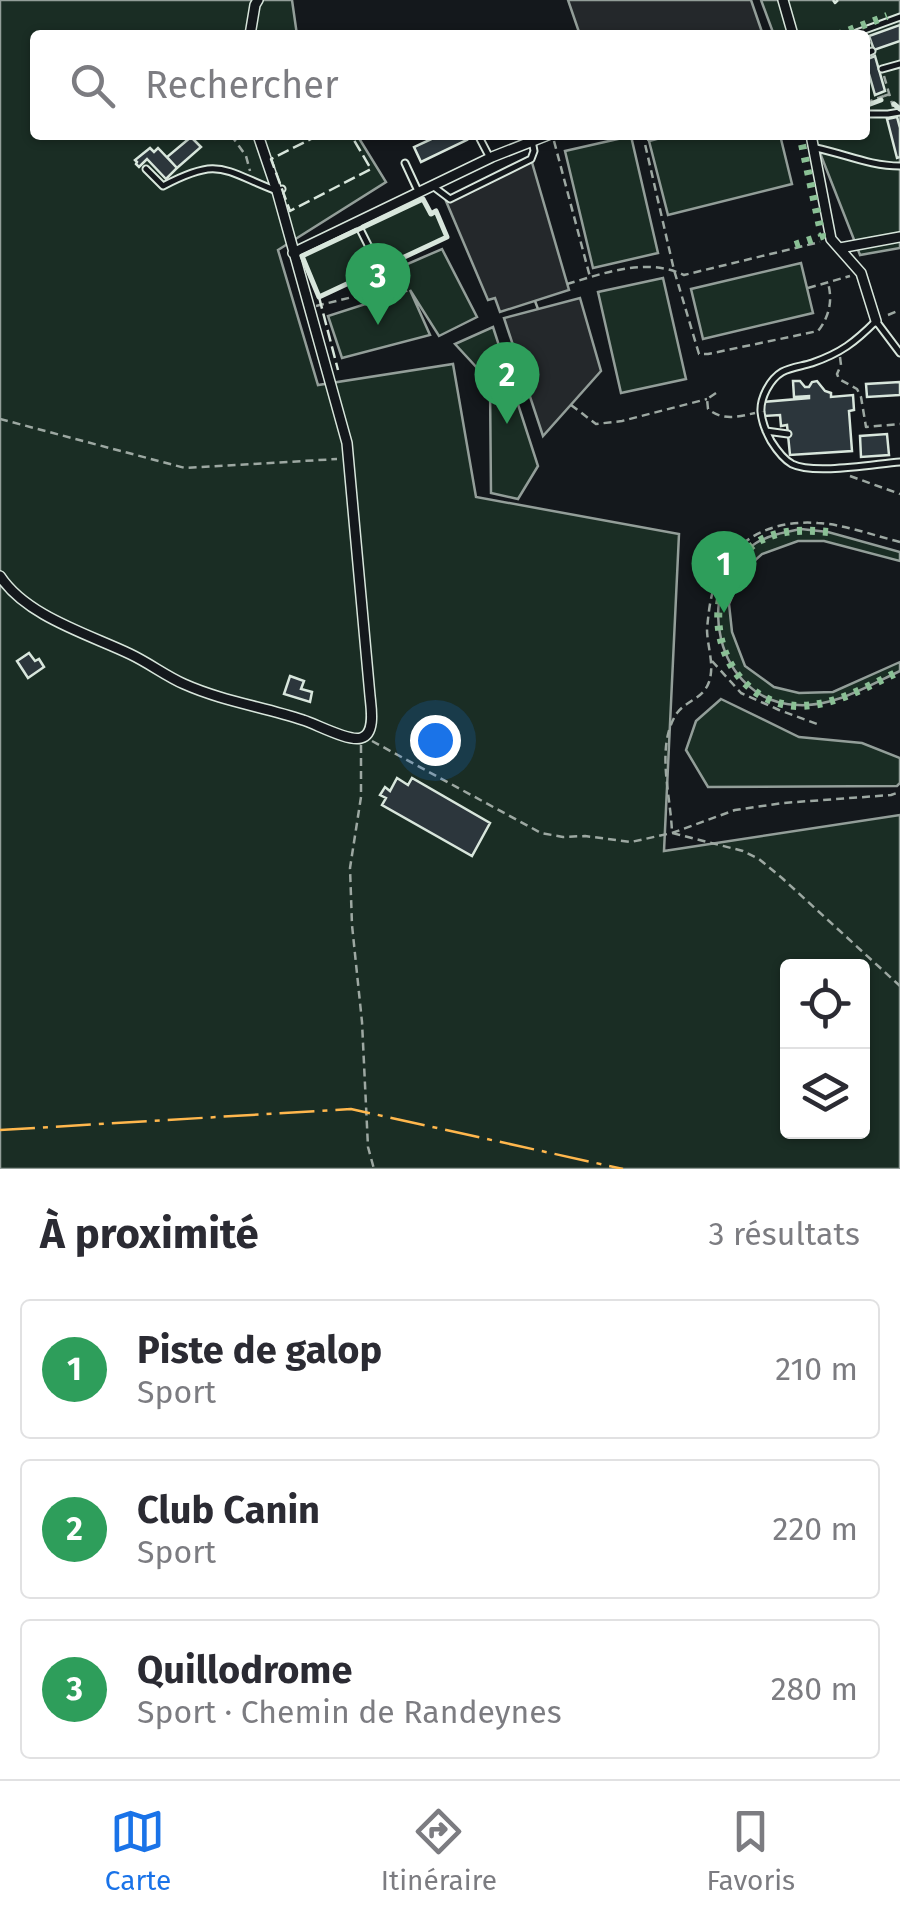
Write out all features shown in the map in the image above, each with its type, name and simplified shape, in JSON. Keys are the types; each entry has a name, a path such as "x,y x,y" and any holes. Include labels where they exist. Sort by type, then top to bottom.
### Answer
{"street":[{"path":"251,30 258,0"},
{"path":"782,0 791,30"},
{"path":"0,576 36,610 186,685 351,738 368,734 371,708 347,443 279,190 260,140"},
{"path":"293,253 528,140"},
{"path":"812,140 831,239 861,273 876,321"},
{"path":"840,248 900,236"}],"lane":[{"path":"865,30 900,17"},
{"path":"882,69 900,64"},
{"path":"870,114 898,112"},
{"path":"481,140 490,158"},
{"path":"434,187 450,199 532,158 532,140"},
{"path":"813,148 841,153 854,160 900,166"},
{"path":"404,163 420,193"},
{"path":"146,169 163,186 191,171 226,168 279,190"},
{"path":"357,223 377,263"},
{"path":"900,352 876,321 852,345 782,372 766,392 761,411 775,447 791,464 836,468 900,462"},
{"path":"766,431 788,434"}],"path":[{"path":"882,69 898,112"},
{"path":"870,102 890,94"},
{"path":"235,140 246,156 254,182"},
{"path":"551,140 590,277"},
{"path":"648,140 645,144 674,270 699,354 818,331 828,318 828,283"},
{"path":"568,284 620,268 668,268 684,275 831,239"},
{"path":"808,288 861,273"},
{"path":"310,307 389,288"},
{"path":"535,301 538,309"},
{"path":"888,316 900,310"},
{"path":"839,351 838,379 857,389 862,397 866,427 900,424"},
{"path":"571,405 596,424 622,422 707,399 716,393"},
{"path":"707,399 708,410 716,416 728,418 761,411"},
{"path":"0,419 185,468 349,458"},
{"path":"836,468 900,494"},
{"path":"672,832 667,731 680,708 703,695 710,679 708,630 712,595 737,547 756,532 818,522 900,542"},
{"path":"711,660 741,693 820,725"},
{"path":"374,1169 368,1147 350,868 361,797 362,738 381,744 541,832 563,837 631,842 735,810 900,792"},
{"path":"672,832 759,859 900,986"}],"green space":[{"path":"0,0 292,0 296,30 30,30 30,140 360,140 386,182 278,250 318,385 453,364 476,497 679,534 664,851 900,815 900,1169 0,1169"},
{"path":"761,0 900,0 900,248 860,255 815,140 870,140 870,30 772,30"},
{"path":"613,140 632,140 658,253 593,268 565,151"},
{"path":"781,140 792,184 668,215 649,141"},
{"path":"423,199 430,214 436,211 447,237 319,297 302,256"},
{"path":"442,249 477,317 439,336 410,290 430,335 342,358 328,316 406,291 396,269"},
{"path":"801,263 813,313 703,339 691,289"},
{"path":"663,278 686,379 621,393 598,292"},
{"path":"493,327 538,466 518,499 491,493 490,382 455,344"},
{"path":"801,529 828,532 900,552 900,561 824,541 798,541 762,554 743,571 729,604 732,632 745,666 774,687 799,693 833,692 900,662 900,671 876,683 811,705 770,699 747,685 731,664 721,639 718,613 723,586 735,562 761,540"},
{"path":"721,699 799,737 862,743 900,758 900,783 708,787 686,750 696,721"}],"shaded area":[{"path":"568,0 751,0 761,30 578,30"},
{"path":"531,159 569,290 500,312 495,298 488,300 446,201"},
{"path":"580,298 601,371 543,436 504,318"}],"building":[{"path":"900,25 900,41 874,50 870,36"},
{"path":"875,56 885,91 875,95 870,78 870,58"},
{"path":"897,117 900,157 897,158 887,119"},
{"path":"187,140 194,140 201,147 177,168 167,157"},
{"path":"429,140 467,140 421,162 414,147"},
{"path":"150,148 154,152 158,148 177,168 166,179 147,159 139,167 136,164 135,160"},
{"path":"793,381 809,387 817,381 831,397 853,395 854,410 849,411 852,451 790,455 787,425 781,426 780,415 764,416 763,402 809,398 794,397"},
{"path":"900,382 900,395 867,397 866,384"},
{"path":"887,434 889,455 861,457 860,436"},
{"path":"29,653 44,667 28,678 17,661"},
{"path":"290,676 304,681 301,689 312,692 310,702 284,694"},
{"path":"397,778 408,785 412,778 490,823 472,856 382,805 386,798 380,795 385,787 390,791"}],"hedge":[{"path":"850,30 887,16"},
{"path":"795,245 822,236 801,140"},
{"path":"828,532 769,536 739,559 723,588 718,611 726,656 754,691 774,702 798,706 838,699 900,671"}],"fence":[{"path":"833,0 838,0"},
{"path":"309,140 271,159 290,211 371,169 354,140"},
{"path":"319,297 338,370"}],"wall":[{"path":"870,104 881,100"},
{"path":"894,104 900,109"},
{"path":"423,199 431,214 436,211 447,237 319,297 302,256 423,199"}],"power":[{"path":"0,1130 351,1109 623,1169"}],"place":[{"name":"Quillodrome","path":"378,325"},
{"name":"Club Canin","path":"507,424"},
{"name":"Piste de galop","path":"724,613"}]}
